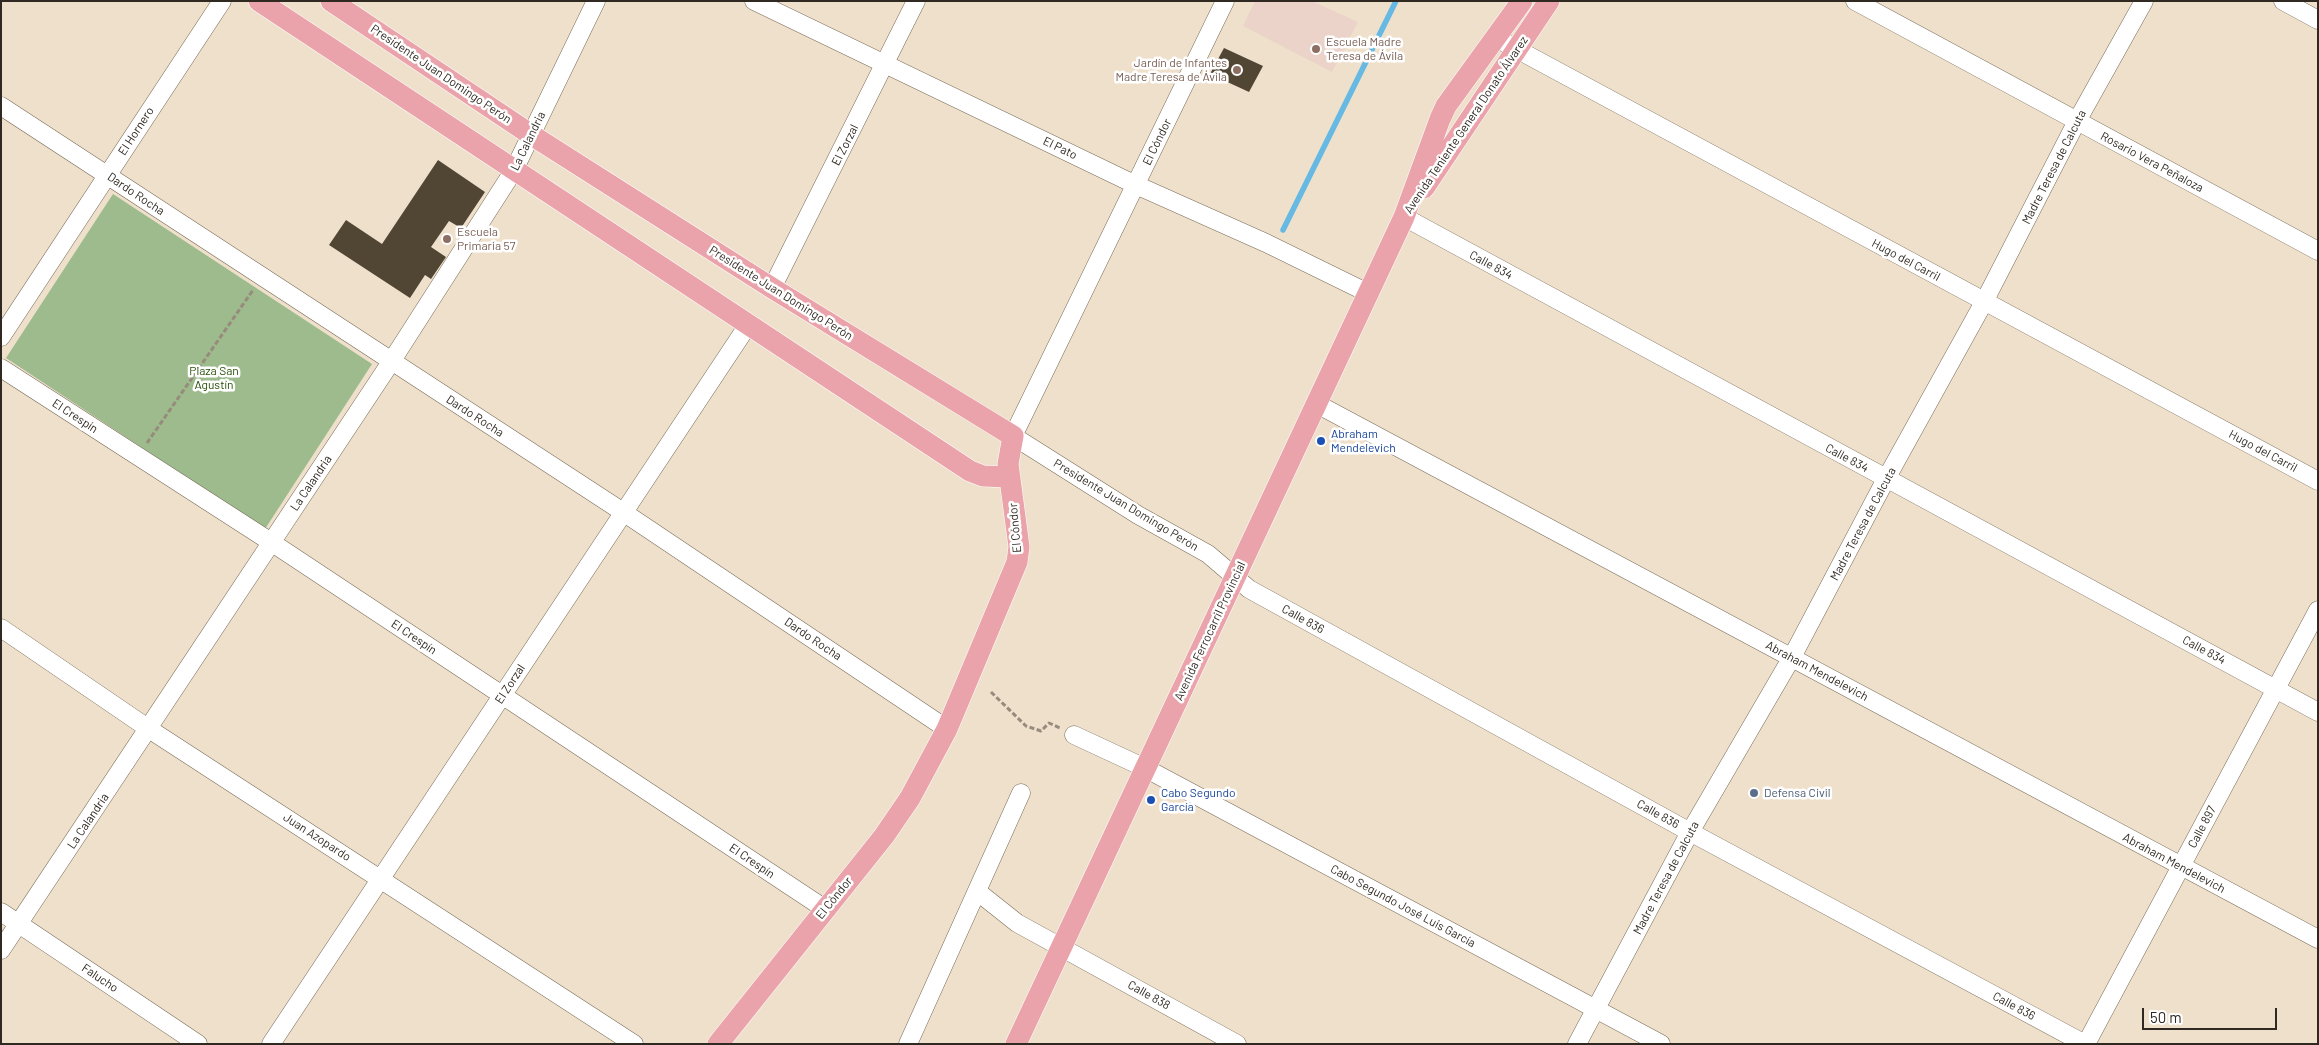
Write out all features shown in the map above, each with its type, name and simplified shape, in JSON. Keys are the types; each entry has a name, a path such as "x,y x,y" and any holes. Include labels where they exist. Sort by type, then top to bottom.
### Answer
{"main road":[{"path":"259,1 970,471 983,476 1010,478"},
{"name":"Presidente Juan Domingo Perón","path":"331,1 530,134 772,288 1013,436"},
{"name":"Avenida Teniente General Donato Álvarez","path":"1404,218 1446,106 1522,1"},
{"name":"Avenida Teniente General Donato Álvarez","path":"1404,218 1549,1"},
{"name":"Avenida Ferrocarril Provincial","path":"1016,1044 1404,218"},
{"name":"El Cóndor","path":"718,1044 884,836 915,789 946,729 1017,562 1019,547 1010,478 1009,453 1013,436"}],"street":[{"name":"El Hornero","path":"1,337 222,1"},
{"name":"La Calandria","path":"1,950 391,362 514,170 596,1"},
{"name":"El Pato","path":"754,1 1136,185 1266,243 1368,293"},
{"name":"El Zorzal","path":"772,288 916,1"},
{"name":"El Cóndor","path":"1013,436 1224,1"},
{"name":"Rosario Vera Peñaloza","path":"1854,1 2318,251"},
{"name":"Madre Teresa de Calcuta","path":"1577,1044 1690,832 1792,658 1886,479 1984,302 2077,121 2144,1"},
{"path":"2283,1 2318,20"},
{"name":"Hugo del Carril","path":"1496,38 2318,481"},
{"name":"Dardo Rocha","path":"1,106 623,512 946,729"},
{"name":"Calle 834","path":"1404,218 2318,712"},
{"name":"El Zorzal","path":"272,1044 748,325"},
{"name":"El Crespín","path":"1,368 271,542 825,909"},
{"name":"Abraham Mendelevich","path":"1317,404 2318,939"},
{"name":"Presidente Juan Domingo Perón","path":"1013,436 1138,515 1208,554 1235,578"},
{"name":"Calle 836","path":"1235,578 1249,589 1690,832 2085,1044"},
{"name":"Calle 897","path":"2085,1044 2182,867 2275,688 2318,610"},
{"name":"Juan Azopardo","path":"1,628 149,728 634,1044"},
{"name":"Cabo Segundo José Luis García","path":"1074,735 1145,768 1661,1044"},
{"path":"908,1044 1022,793"},
{"name":"Calle 838","path":"978,892 1017,923 1238,1044"},
{"name":"Falucho","path":"1,912 198,1044"}],"path":[{"path":"138,456 262,277"},
{"path":"991,692 1026,726 1041,731 1049,723 1074,735"}],"shaded area":[{"name":"Escuela Madre Teresa de Ávila","path":"1255,1 1312,1 1358,22 1332,72 1243,26"}],"green space":[{"name":"Plaza San Agustín","path":"113,194 372,364 265,529 6,358"}],"building":[{"name":"Jardín de Infantes Madre Teresa de Ávila","path":"1224,48 1263,66 1249,92 1210,74"},
{"path":"438,160 485,192 461,228 449,221 431,247 446,257 431,279 425,275 410,298 329,245 346,220 382,244"}],"waterway":[{"path":"1283,230 1396,1"}],"place":[{"name":"Escuela Madre Teresa de Ávila","path":"1316,49"},
{"name":"Jardín de Infantes Madre Teresa de Ávila","path":"1237,70"},
{"name":"Escuela Primaria 57","path":"447,239"},
{"name":"Abraham Mendelevich","path":"1321,441"},
{"name":"Defensa Civil","path":"1754,793"},
{"name":"Cabo Segundo García","path":"1151,800"}]}
